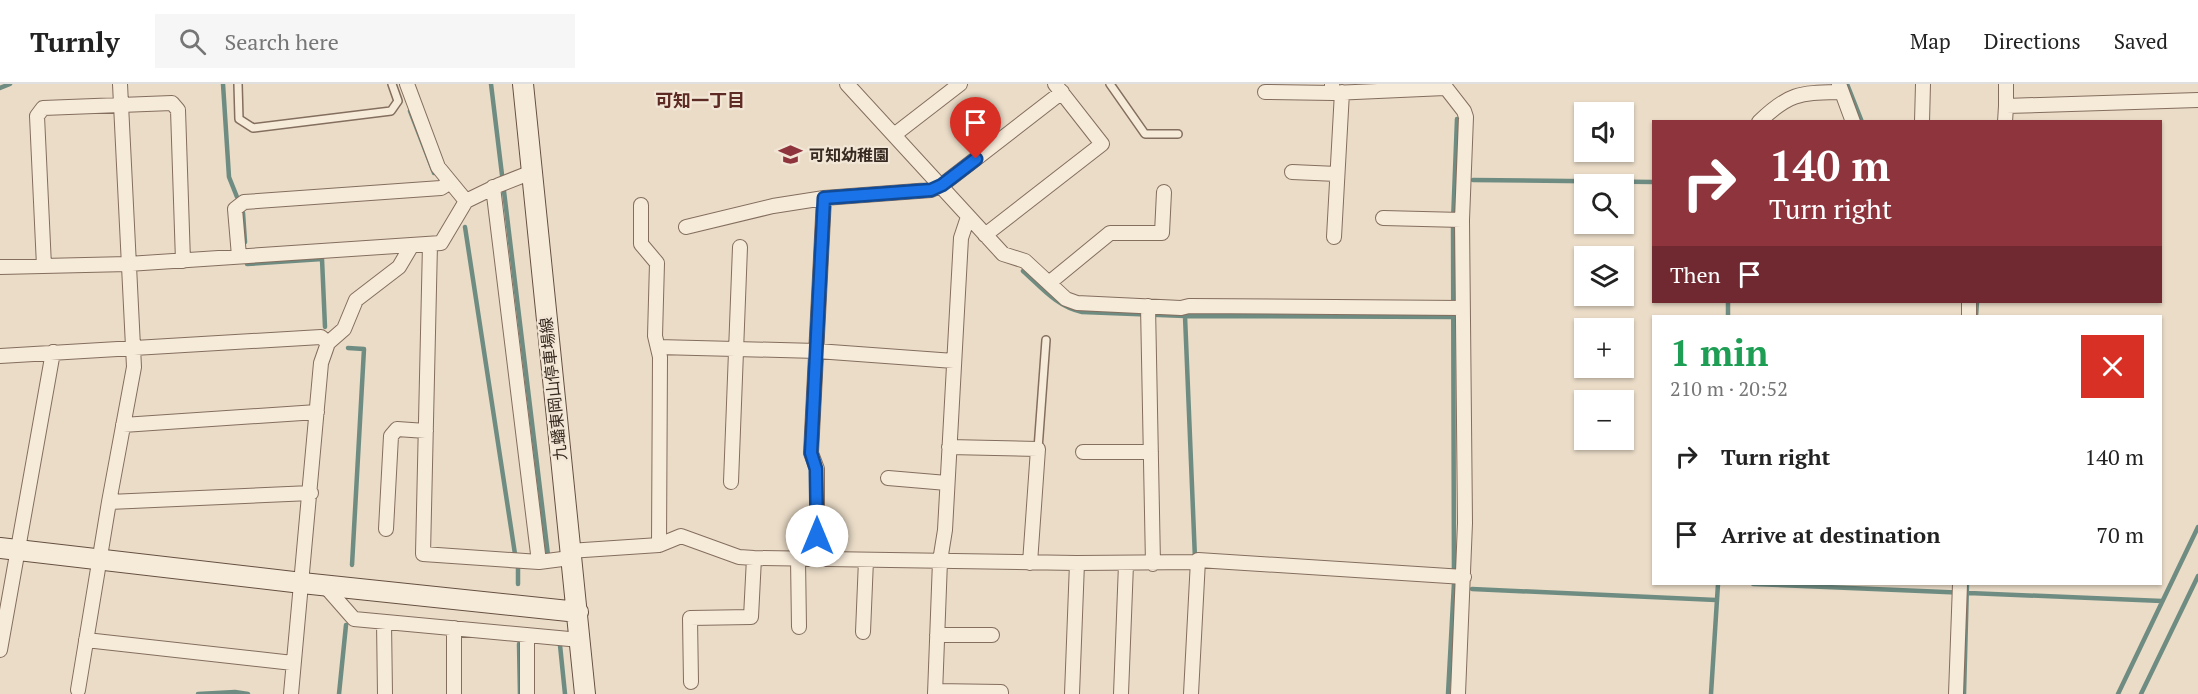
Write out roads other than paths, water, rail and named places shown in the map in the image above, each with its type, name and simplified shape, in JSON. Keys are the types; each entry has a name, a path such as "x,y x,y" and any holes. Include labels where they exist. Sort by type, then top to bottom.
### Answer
{"main road":[{"name":"九蟠東岡山停車場線","path":"523,84 585,694"},
{"path":"9,549 302,584 578,612"}],"street":[{"path":"78,690 134,368 119,104 120,84"},
{"path":"407,84 438,167 466,201"},
{"path":"847,84 1003,254 1025,261 1066,299 1077,303 1149,312 1456,308"},
{"path":"894,135 960,84"},
{"path":"1922,120 1923,84"},
{"path":"2005,120 2006,84"},
{"path":"1265,92 1444,86 1464,111 1466,117 1456,220 1456,308 1465,524 1457,576 1458,694"},
{"path":"686,227 773,206 824,198 931,190 942,185 1059,88 1102,144 985,235"},
{"path":"1761,120 1779,103 1804,93 1840,88 1852,120"},
{"path":"1334,237 1337,174 1336,90"},
{"path":"2006,106 2198,100"},
{"path":"44,266 37,116 44,108 119,104 172,103 178,110 183,261"},
{"path":"0,267 128,264 441,243 466,201 532,172"},
{"path":"1292,172 1337,174"},
{"path":"239,256 236,209 244,202 441,188 449,183"},
{"path":"499,185 539,562"},
{"path":"1049,283 1110,233 1162,232 1164,192"},
{"path":"817,559 816,469 811,453 824,198"},
{"path":"641,205 641,244 657,263 655,336 660,357 659,545"},
{"path":"968,217 961,238 945,530 940,561 935,692 1001,692 1001,694"},
{"path":"1383,219 1456,220"},
{"path":"430,244 423,554 539,562 570,555 659,545 681,536 739,557 754,558 1126,564 1195,562 1198,560 1457,576"},
{"path":"291,694 321,363 328,343 345,329 356,300 399,267 412,245"},
{"path":"730,482 740,247"},
{"path":"1149,312 1153,564"},
{"path":"0,356 321,337 328,343"},
{"path":"658,347 817,351 954,361"},
{"path":"0,650 9,549 52,352"},
{"path":"123,425 317,412"},
{"path":"386,530 391,436 397,429 426,431"},
{"path":"949,447 1038,449 1030,563"},
{"path":"1083,452 1151,452"},
{"path":"888,478 948,483"},
{"path":"109,502 311,493"},
{"path":"691,682 690,618 751,616 754,558"},
{"path":"798,559 798,627"},
{"path":"863,632 866,560"},
{"path":"1191,694 1195,562"},
{"path":"1072,694 1077,563"},
{"path":"1121,694 1126,564"},
{"path":"325,586 354,619 580,640"},
{"path":"1956,694 1960,588"},
{"path":"384,622 386,694"},
{"path":"454,628 454,694"},
{"path":"527,635 527,694"},
{"path":"937,635 992,635"},
{"path":"86,640 294,663"}],"lane":[{"path":"238,84 239,119 253,128 391,111 398,101 392,84"},
{"path":"1110,84 1145,134 1178,134"},
{"path":"1038,449 1046,340"}],"waterway":[{"path":"0,88 10,84"},
{"path":"223,84 229,177 237,197"},
{"path":"491,84 548,555"},
{"path":"1847,84 1861,120"},
{"path":"410,111 434,173"},
{"path":"1448,694 1454,583 1453,222 1457,119"},
{"path":"1473,180 1652,182"},
{"path":"243,213 245,242"},
{"path":"465,227 515,554"},
{"path":"247,262 247,264 322,259 325,327"},
{"path":"1023,271 1057,301 1082,312 1185,316 1452,317"},
{"path":"1728,303 1728,315"},
{"path":"1976,315 1977,303"},
{"path":"1185,316 1195,559"},
{"path":"348,348 364,349 352,565"},
{"path":"2118,694 2198,527"},
{"path":"518,568 518,584"},
{"path":"2141,694 2198,576"},
{"path":"1711,694 1718,585"},
{"path":"1777,585 2162,601"},
{"path":"1964,694 1967,585"},
{"path":"1472,589 1716,600"},
{"path":"339,694 346,625"},
{"path":"519,644 520,694"},
{"path":"560,645 565,694"},
{"path":"198,694 235,692 248,694"}],"place":[{"name":"可知幼稚園","path":"791,155"}],"district":[{"name":"可知一丁目","path":"700,100"}]}
